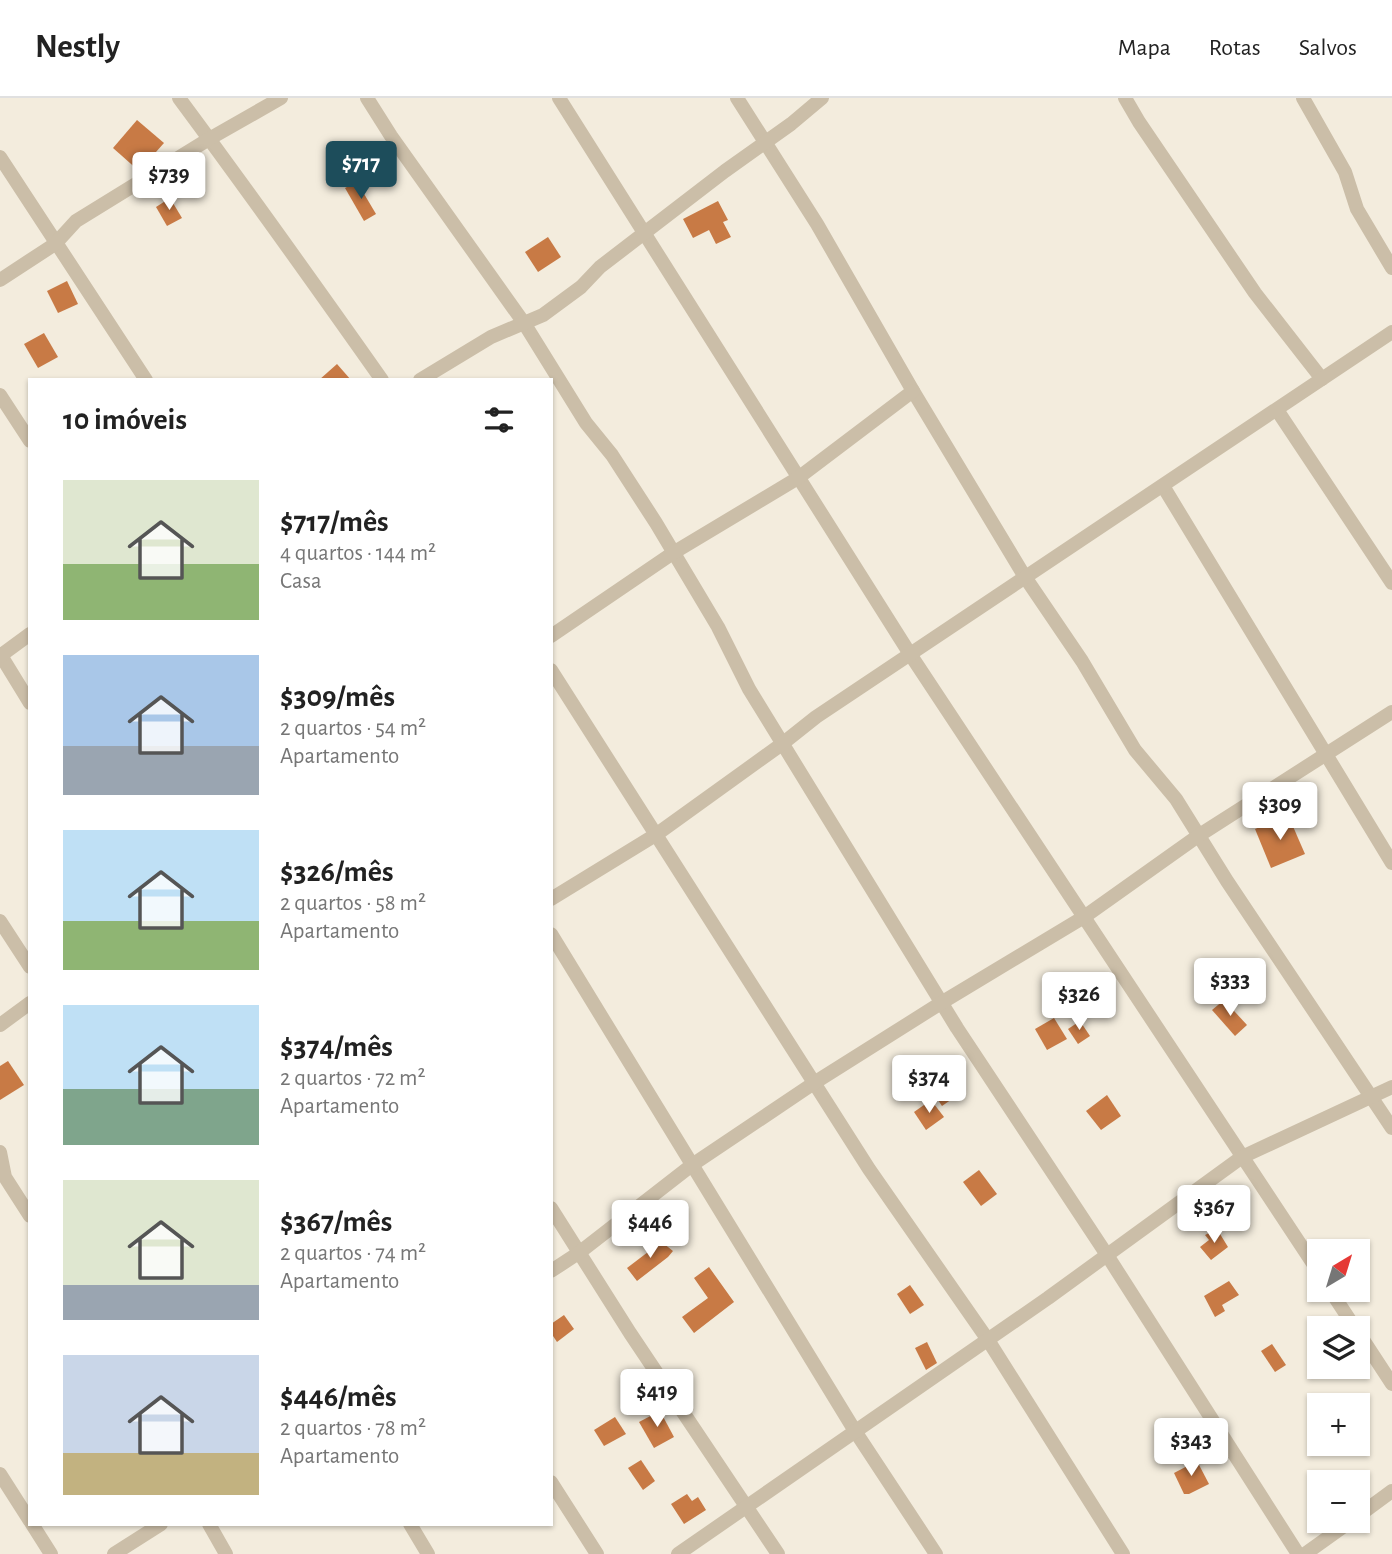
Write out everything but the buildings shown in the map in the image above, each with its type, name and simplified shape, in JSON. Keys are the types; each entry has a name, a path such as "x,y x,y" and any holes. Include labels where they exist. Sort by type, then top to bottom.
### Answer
{"street":[{"path":"179,98 288,245 381,378"},
{"path":"0,280 55,244 76,221 281,98"},
{"path":"368,98 391,136 524,323 586,423 612,455 718,627 749,689 782,744 941,1003 1107,1255 1298,1554"},
{"path":"559,98 910,654 1307,1254"},
{"path":"737,98 817,224 1025,577 1082,661 1135,750 1176,799 1392,1128"},
{"path":"423,378 491,337 543,315 643,233 822,98"},
{"path":"1125,98 1255,293 1322,379"},
{"path":"1303,98 1345,172 1357,209 1392,268"},
{"path":"0,157 145,378"},
{"path":"553,898 657,834 816,717 1392,332"},
{"path":"553,635 673,553 798,478 913,391"},
{"path":"0,396 28,438"},
{"path":"1277,410 1392,583"},
{"path":"1163,486 1392,863"},
{"path":"28,635 0,655 28,700"},
{"path":"553,673 869,1169 988,1340 1123,1554"},
{"path":"553,1270 580,1252 692,1165 814,1083 1084,917 1198,836 1392,712"},
{"path":"0,920 28,964"},
{"path":"553,937 855,1432 936,1554"},
{"path":"0,1025 28,1004"},
{"path":"678,1554 988,1340 1242,1157 1392,1087"},
{"path":"0,1152 2,1179 28,1213"},
{"path":"553,1212 630,1333 778,1554"},
{"path":"1370,1350 1392,1384"},
{"path":"0,1474 28,1517"},
{"path":"553,1485 597,1554"},
{"path":"1370,1507 1392,1491"},
{"path":"34,1526 51,1554"},
{"path":"114,1554 158,1526"},
{"path":"210,1526 226,1554"},
{"path":"411,1526 428,1554"},
{"path":"1305,1554 1334,1533"}]}
